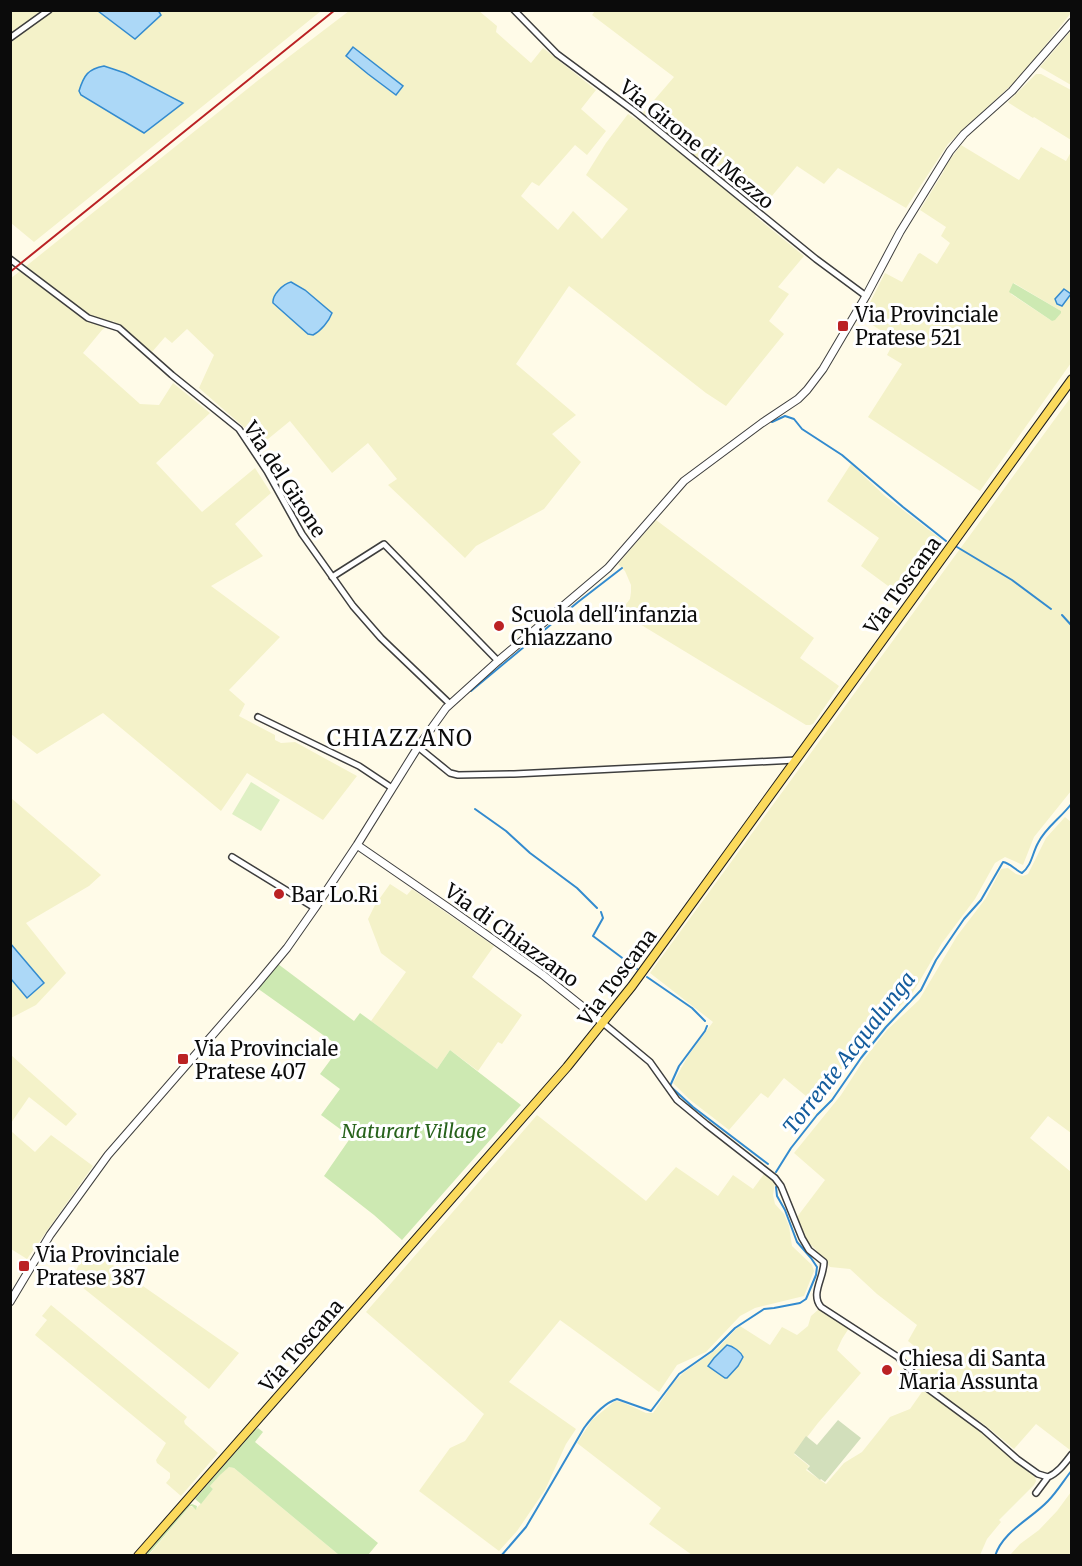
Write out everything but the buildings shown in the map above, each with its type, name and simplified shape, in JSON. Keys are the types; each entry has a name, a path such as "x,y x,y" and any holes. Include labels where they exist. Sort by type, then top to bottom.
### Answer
{"main road":[{"name":"Via Toscana","path":"138,1556 603,1023 1071,379"}],"street":[{"path":"10,38 49,10"},
{"name":"Via Girone di Mezzo","path":"514,10 557,54 634,111 816,259 866,296"},
{"path":"10,1302 50,1234 108,1155 287,948 357,845 440,714 498,661 608,568 684,482 798,399 807,390 823,369 900,232 950,151 964,134 1012,91 1071,22"},
{"name":"Via del Girone","path":"10,259 88,318 119,328 172,375 239,429 267,471 302,534 368,624 450,704"},
{"path":"332,577 384,544 498,661"},
{"path":"258,717 359,766 392,788"},
{"path":"418,747 450,773 458,776 796,760"},
{"name":"Via di Chiazzano","path":"357,845 534,968 651,1062 677,1100 765,1169 778,1182 802,1238 809,1250 824,1262 824,1271 816,1294 817,1302 821,1307 898,1357 927,1388 984,1430 1017,1459 1038,1474 1048,1477"},
{"path":"232,856 315,908"},
{"path":"1036,1493 1071,1454"}],"shaded area":[{"path":"10,11 321,11 34,242 11,223"},
{"path":"349,11 479,11 497,26 496,32 531,63 543,48 596,90 581,109 606,131 587,155 575,145 539,186 532,182 521,196 558,230 573,211 602,239 628,209 586,175 628,114 637,120 674,77 592,15 595,11 1071,11 1071,13 1021,76 948,144 906,208 838,168 824,184 797,166 755,216 804,256 778,287 789,294 769,321 784,334 726,406 706,393 569,286 516,364 576,415 552,434 581,462 544,509 476,546 465,558 388,485 397,479 368,443 332,473 290,421 257,448 246,429 199,388 214,355 187,329 172,343 165,337 152,352 113,321 102,330 83,353 140,404 159,405 173,383 210,413 156,463 202,512 255,468 271,493 235,524 263,556 211,586 280,637 229,690 245,704 239,716 275,735 275,740 281,743 295,742 357,776 323,820 247,773 221,811 103,713 37,754 11,734 10,279 261,78"},
{"path":"1070,32 1072,33 1071,85 1040,67"},
{"path":"1036,74 1041,74 1071,90 1071,140 1008,102"},
{"path":"961,145 1019,180 1041,147 1066,161 1071,152 1071,363 980,491 868,417 902,364 887,355 895,340 862,318 885,273 902,282 918,254 920,253 937,264 950,243 941,236 946,227 920,210 944,171 943,169","holes":["1014,283 1061,311 1052,321 1011,294"]},
{"path":"1071,397 1071,791 1034,837 1023,865 1005,857 995,863 975,899 942,943 912,994 867,1039 830,1091 817,1105 784,1078 768,1098 761,1093 729,1130 689,1099 673,1083 688,1056 713,1022 650,973"},
{"path":"851,464 885,496 942,540 903,597 861,566 879,538 827,501"},
{"path":"656,520 814,638 800,658 839,686 813,724 806,725 620,612 630,599 631,585 625,571 618,564"},
{"path":"11,798 101,875 89,886 26,923 66,973 36,1005 11,1018"},
{"path":"1065,817 1071,822 1071,1133 1048,1116 1030,1138 1071,1172 1072,1448 1070,1450 1036,1424 1014,1449 985,1425 932,1389 924,1379 916,1368 918,1349 908,1341 917,1325 877,1294 850,1269 830,1267 805,1239 797,1217 825,1180 794,1153 841,1095 887,1030 919,1000 957,936 986,898 1001,869 1008,868 1023,876 1028,874 1046,838"},
{"path":"390,884 407,895 412,889 494,946 472,977 522,1015 502,1044 498,1042 478,1071 450,1050 437,1069 371,1021 406,972 381,953 368,919"},
{"path":"11,1055 77,1114 66,1126 29,1097 11,1123"},
{"path":"537,1115 646,1201 676,1167 718,1196 733,1175 753,1189 764,1174 775,1182 773,1195 775,1204 784,1214 789,1226 792,1246 812,1265 814,1271 804,1296 755,1308 740,1316 706,1352 677,1365 659,1392 560,1320 509,1382 576,1429 566,1444 545,1490 517,1531 499,1551 419,1491 450,1448 465,1441 484,1414 366,1312"},
{"path":"11,1131 35,1152 51,1135 93,1166 27,1259 11,1249"},
{"path":"87,1247 239,1353 209,1389 72,1279"},
{"path":"51,1305 187,1417 185,1424 218,1453 181,1496 166,1483 170,1478 170,1473 156,1460 166,1443 35,1335 47,1320 42,1316"},
{"path":"819,1309 849,1328 837,1350 861,1373 794,1454 809,1466 806,1470 826,1484 844,1463 862,1452 890,1417 910,1409 924,1389 995,1442 1035,1477 1034,1485 999,1520 1001,1522 987,1539 980,1555 692,1555 649,1524 661,1508 577,1443 592,1420 615,1401 646,1413 653,1413 674,1382 717,1349 738,1327 740,1326 770,1345 782,1327 797,1335 808,1326 811,1316"},
{"path":"230,1467 339,1555 148,1556 190,1506 196,1509 213,1489 210,1486 226,1468"},
{"path":"1071,1492 1071,1555 1010,1555 1020,1544 1039,1530"}],"green space":[{"path":"1013,283 1061,313 1052,321 1009,292"},
{"path":"251,782 280,800 261,831 232,814"},
{"name":"Naturart Village","path":"278,964 354,1021 360,1013 437,1069 450,1050 521,1105 402,1240 324,1176 351,1137 321,1115 340,1089 320,1074 340,1047 257,988"},
{"path":"838,1420 861,1438 825,1482 807,1469 810,1466 794,1453 806,1436 817,1445"},
{"path":"258,1428 263,1432 255,1442 378,1543 368,1555 339,1555 234,1468 229,1467 220,1475 210,1486 213,1489 201,1504 195,1499"},
{"path":"189,1505 197,1506 196,1510 190,1506 148,1555 144,1556"}],"water":[{"path":"158,10 161,15 135,39 98,11"},
{"path":"353,47 403,86 396,95 346,56"},
{"path":"104,66 125,73 183,103 144,133 81,95 79,91 87,74"},
{"path":"291,282 305,290 332,313 319,331 313,335 308,334 273,303 279,290"},
{"path":"1064,289 1071,294 1062,306 1057,304 1055,299"},
{"path":"10,943 44,983 27,998 11,979"},
{"path":"727,1345 737,1350 743,1357 738,1366 725,1378 708,1366"}],"waterway":[{"path":"772,422 785,416 794,419 802,429 842,455 946,541"},
{"path":"957,547 1012,580 1051,609"},
{"path":"471,691 622,568"},
{"path":"1062,615 1072,626"},
{"name":"Torrente Acqualunga","path":"776,1172 791,1148 832,1100 861,1058 921,990 936,960 964,919 981,900 1003,862 1022,873 1030,863 1041,837 1072,803"},
{"path":"475,809 577,888 597,908"},
{"path":"601,912 603,918 593,936 637,969"},
{"path":"647,977 692,1008 705,1021"},
{"path":"707,1026 679,1066 670,1086 693,1107 768,1164"},
{"path":"501,1556 526,1527 584,1428 603,1407 617,1399 651,1411 679,1374 712,1351 735,1328 764,1309 800,1303 806,1299 817,1267 797,1242 777,1196 776,1187"},
{"path":"995,1556 1004,1539 1048,1501 1072,1470"}],"railway":[{"path":"10,272 335,10"}],"place":[{"name":"Via Provinciale Pratese 521","path":"843,326"},
{"name":"Scuola dell'infanzia Chiazzano","path":"499,626"},
{"name":"Bar Lo.Ri","path":"279,894"},
{"name":"Via Provinciale Pratese 407","path":"183,1059"},
{"name":"Via Provinciale Pratese 387","path":"24,1266"},
{"name":"Chiesa di Santa Maria Assunta","path":"887,1370"}],"district":[{"name":"CHIAZZANO","path":"400,738"}]}
